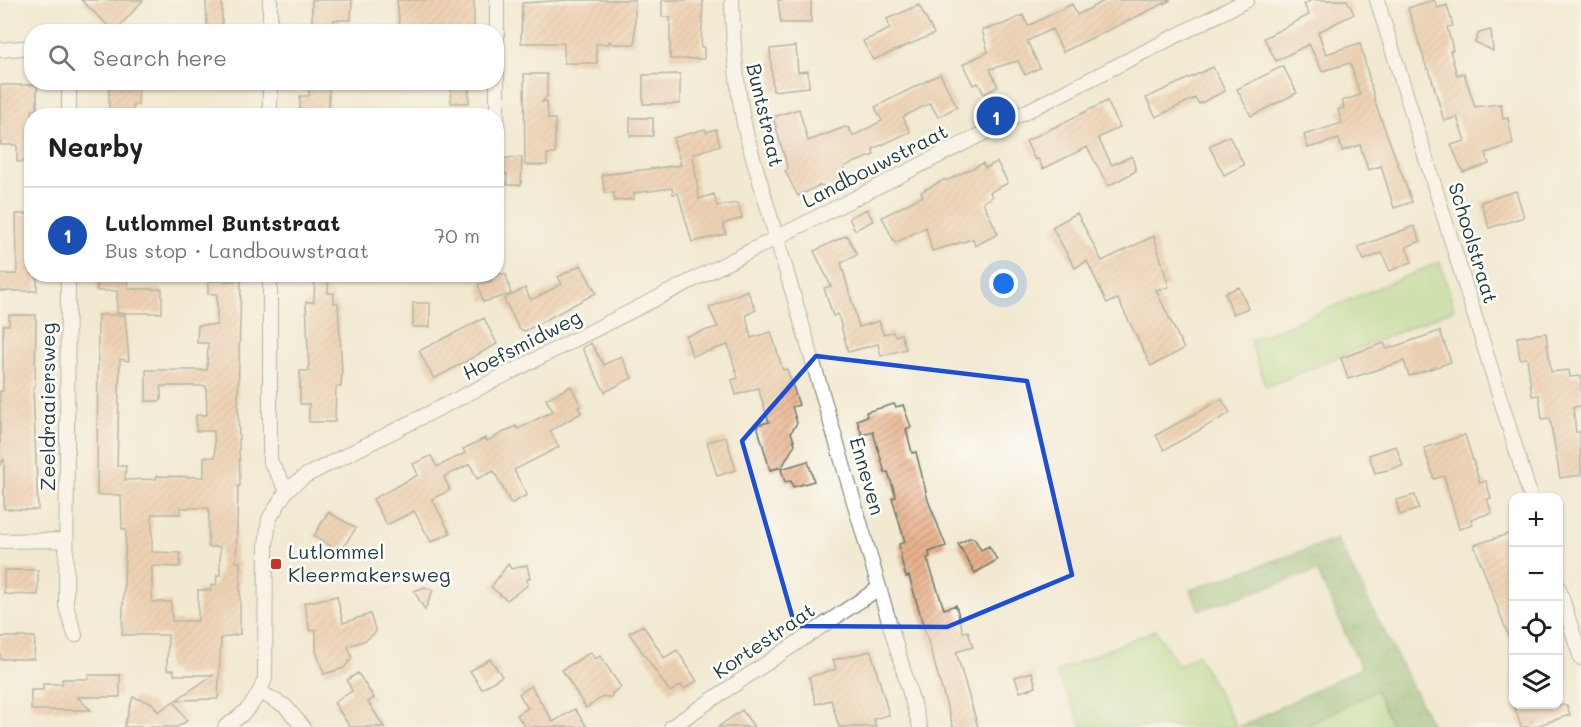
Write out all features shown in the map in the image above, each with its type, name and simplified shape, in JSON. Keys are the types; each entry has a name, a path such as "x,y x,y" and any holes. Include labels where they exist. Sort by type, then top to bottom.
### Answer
{"street":[{"path":"270,0 270,24"},
{"path":"497,0 497,24"},
{"name":"Buntstraat","path":"732,0 733,60 738,99 777,237"},
{"name":"Landbouwstraat","path":"777,237 1247,0"},
{"name":"Schoolstraat","path":"1377,0 1529,493"},
{"path":"0,50 24,48"},
{"path":"69,90 69,108"},
{"path":"270,90 270,108"},
{"path":"497,90 497,108"},
{"name":"Hoefsmidweg","path":"287,490 305,476 777,237"},
{"name":"Enneven","path":"777,237 920,727"},
{"name":"Zeeldraaiersweg","path":"68,282 66,606 75,635"},
{"path":"225,727 246,711 260,692 265,678 266,545 269,519 287,490 270,461 270,282"},
{"path":"0,541 66,540"},
{"name":"Kortestraat","path":"671,727 879,588"},
{"path":"1563,601 1581,658"},
{"path":"260,692 285,706 303,727"}],"highlighted area":[{"path":"816,356 1027,381 1072,575 947,627 795,626 742,441"}],"green space":[{"path":"1440,262 1454,309 1266,387 1250,341"},
{"path":"1337,539 1433,727 1392,727 1376,690 1304,727 1239,727 1361,668 1317,571 1199,610 1190,590"},
{"path":"1155,630 1179,666 1197,654 1237,727 1083,727 1056,672"},
{"path":"1376,690 1392,727 1304,727"}],"building":[{"path":"81,0 143,0 122,24 106,24"},
{"path":"206,0 222,0 222,24 207,24"},
{"path":"312,0 352,0 351,20 334,20 334,24 312,24"},
{"path":"397,0 474,0 474,24 399,24"},
{"path":"635,0 635,44 613,44 609,41 609,44 596,44 597,63 564,63 564,43 521,43 522,3"},
{"path":"662,0 703,0 701,47 704,47 704,59 670,59 670,17 662,17"},
{"path":"778,0 811,0 811,23 781,23"},
{"path":"1106,0 1171,0 1063,52 1052,29 1027,41 1040,68 1025,75 1018,61 990,69 998,87 984,94 978,83 973,85 963,64 988,52 982,30 1004,24 1023,15 1028,26 1072,4 1077,15"},
{"path":"1312,0 1347,0 1354,14 1318,32 1326,54 1360,43 1376,105 1412,202 1394,208 1381,166 1368,170 1360,145 1342,151 1339,139 1308,148 1304,135 1342,123 1338,110 1344,108 1342,101 1360,95 1350,63 1322,71 1309,44 1276,61 1264,38 1309,15 1304,4"},
{"path":"1434,0 1438,8 1447,5 1453,26 1447,27 1453,50 1450,51 1457,75 1464,73 1475,107 1501,104 1503,119 1508,118 1513,144 1486,153 1489,164 1463,172 1451,145 1465,141 1457,117 1444,121 1408,8"},
{"path":"919,5 934,34 873,60 863,41 890,29 887,19"},
{"path":"1491,30 1493,51 1475,42 1479,33"},
{"path":"796,46 798,72 808,71 809,87 773,91 770,49"},
{"path":"1283,66 1297,93 1251,116 1237,89"},
{"path":"1213,67 1225,91 1199,104 1195,98 1156,117 1146,98"},
{"path":"524,74 547,74 547,96 542,102 547,101 548,119 555,119 555,154 547,154 547,165 525,165"},
{"path":"680,74 680,104 643,104 643,75"},
{"path":"940,74 957,107 938,117 930,103 903,117 910,132 873,149 874,155 845,166 838,190 820,185 798,196 785,171 788,169 773,117 799,109 808,141 845,127 849,128 853,136 882,121 875,107"},
{"path":"0,85 24,85 24,90 37,90 37,108 24,108 24,162 17,162 17,145 1,145"},
{"path":"109,90 138,90 138,105 133,105 133,108 109,108"},
{"path":"309,90 329,90 329,108 300,108 300,96 309,96"},
{"path":"451,90 469,90 469,103 451,103"},
{"path":"1107,101 1120,127 1098,138 1112,165 1132,156 1136,171 1108,186 1087,147 1043,169 1038,159 1035,160 1026,141"},
{"path":"630,118 653,118 653,136 630,136"},
{"path":"705,129 706,132 716,129 720,145 693,154 699,199 714,194 717,206 738,203 742,218 723,224 726,234 692,242 678,193 673,194 672,188 634,193 634,199 615,201 614,193 605,193 602,175 681,165 673,138"},
{"path":"1229,136 1244,165 1224,175 1209,146"},
{"path":"522,157 521,185 507,185 504,158"},
{"path":"997,162 1008,183 990,192 992,197 983,202 998,234 975,246 973,239 932,251 926,227 895,243 882,217 923,196 921,192 945,179 946,181 983,163 985,168"},
{"path":"1516,191 1524,217 1489,228 1481,202"},
{"path":"867,209 873,221 855,230 849,218"},
{"path":"1077,213 1102,261 1154,236 1169,287 1156,290 1184,349 1151,366 1118,299 1107,303 1087,261 1075,268 1052,227"},
{"path":"16,214 24,214 24,282 37,282 37,291 0,291 0,274 17,274"},
{"path":"1414,226 1421,241 1406,247 1412,262 1390,271 1382,253 1364,260 1358,247"},
{"path":"847,235 857,255 841,263 859,327 879,321 883,334 893,332 895,336 901,334 906,349 881,356 878,344 848,352 838,314 833,316 824,288 831,286 814,251"},
{"path":"581,265 596,293 525,331 519,329 504,299 525,288 531,300 562,284 558,277"},
{"path":"504,274 506,274 511,294 483,302 478,284 504,282"},
{"path":"97,282 128,282 128,289 162,289 162,313 117,313 117,291 97,291"},
{"path":"208,282 241,282 238,399 240,486 238,486 236,562 240,562 240,634 221,638 218,699 176,700 213,675 174,675 174,670 167,670 168,635 122,635 126,529 122,529 121,495 97,495 98,315 125,315 129,361 120,359 117,466 126,466 125,480 156,479 156,476 204,477 204,457 215,457 214,431 196,431 196,415 207,415 206,386 161,386 161,401 146,401 146,370 207,370 208,343 197,343 198,325 217,325 217,294 208,294","holes":["180,508 209,508 208,547 220,547 220,575 217,575 216,585 211,585 211,590 198,590 198,621 172,621 171,602 152,602 152,566 180,567 180,553 152,552 152,514 180,514"]},
{"path":"315,282 329,282 328,293 334,293 334,303 338,303 342,372 341,387 336,387 335,422 309,422 309,404 300,404 300,371 309,371 306,302 314,302"},
{"path":"1239,287 1248,308 1233,314 1225,293"},
{"path":"747,290 756,310 746,315 751,338 771,332 783,370 787,369 799,405 792,407 797,423 791,432 795,444 782,467 770,470 757,425 769,422 758,388 736,395 732,380 738,378 728,345 692,356 686,336 718,327 709,308"},
{"path":"413,303 430,303 430,327 413,327"},
{"path":"9,315 36,315 35,387 33,387 38,510 4,509 4,458 0,466 0,391 3,391 3,325 9,325"},
{"path":"484,318 497,344 434,379 419,351"},
{"path":"1440,331 1451,362 1409,376 1404,361 1348,379 1341,358 1384,343 1387,349"},
{"path":"1546,333 1551,372 1569,370 1570,377 1581,376 1581,406 1573,407 1576,432 1580,432 1581,475 1560,478 1550,418 1542,419 1539,395 1532,396 1527,358 1520,359 1517,337"},
{"path":"591,343 604,365 621,356 632,378 605,392 582,348"},
{"path":"571,386 581,406 578,407 581,413 550,431 559,447 514,470 527,495 511,504 494,471 477,479 470,464 444,477 450,490 432,499 450,533 431,542 414,511 387,525 373,499 418,475 413,464 431,456 437,467 465,453 463,449 485,438 487,441 516,426 518,429 553,411 546,399"},
{"path":"1222,399 1230,413 1164,450 1156,435"},
{"path":"894,404 896,407 903,405 911,427 906,429 912,453 916,452 928,500 946,546 929,552 930,557 927,558 944,609 956,605 963,632 968,631 973,647 956,652 978,727 953,727 909,576 906,577 902,563 899,544 905,542 892,498 896,497 888,472 885,473 873,432 862,435 857,420 867,416 866,412"},
{"path":"1465,435 1480,483 1486,481 1491,498 1487,499 1492,513 1471,519 1473,525 1459,529 1444,476 1434,479 1424,448"},
{"path":"726,437 736,470 717,476 707,442"},
{"path":"1396,446 1403,466 1375,473 1369,455"},
{"path":"808,461 814,481 793,487 791,481 785,482 781,469"},
{"path":"1415,495 1419,509 1400,515 1396,500"},
{"path":"328,512 356,528 340,552 314,536"},
{"path":"1509,534 1509,638 1474,545"},
{"path":"974,538 981,550 989,546 997,560 975,573 958,544"},
{"path":"508,564 511,569 527,565 530,578 527,579 528,585 507,600 491,587"},
{"path":"4,570 38,570 38,595 4,594"},
{"path":"425,587 433,590 425,610 414,591"},
{"path":"337,596 343,623 370,614 376,632 366,640 348,646 352,658 344,668 324,674 316,651 316,630 310,631 304,603"},
{"path":"643,625 664,658 677,650 697,681 684,689 681,685 670,692 629,633"},
{"path":"0,637 35,637 34,659 0,659"},
{"path":"871,651 889,715 874,719 876,727 839,727 831,700 816,704 809,677 836,669 833,660"},
{"path":"591,652 595,659 600,656 621,687 612,693 611,698 604,696 586,708 562,670"},
{"path":"490,659 502,676 482,689 470,671"},
{"path":"1032,672 1036,687 1020,692 1015,677"},
{"path":"358,673 374,698 368,702 384,727 350,727 334,703 352,691 347,680"},
{"path":"88,675 120,675 120,697 77,697 91,710 31,710 31,690 43,690 43,684 62,684 62,679 88,679"},
{"path":"531,686 553,722 575,709 587,727 525,727 517,715 528,708 519,694"},
{"path":"133,697 152,703 158,712 174,701 187,721 177,727 124,727"},
{"path":"1563,705 1567,705 1570,715 1533,727 1521,727 1515,709 1563,709"},
{"path":"742,710 754,727 718,727"}],"place":[{"name":"Lutlommel Buntstraat","path":"996,116"},
{"name":"Lutlommel Kleermakersweg","path":"276,564"}]}
